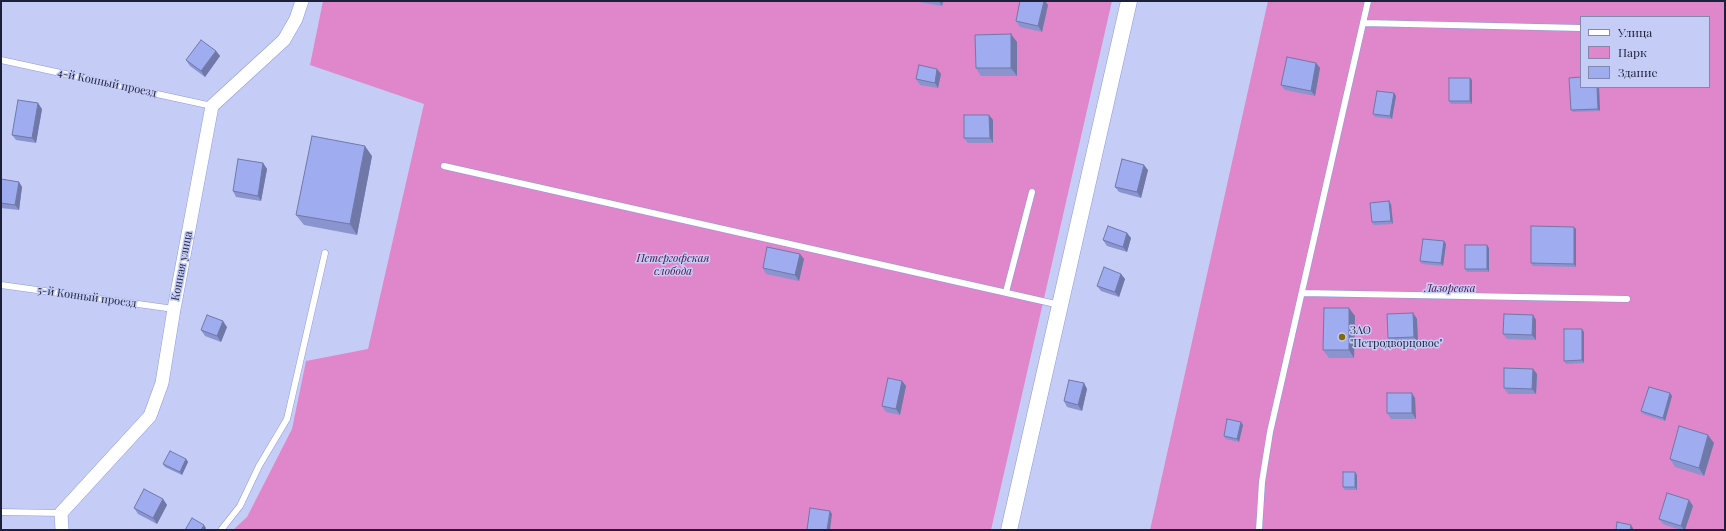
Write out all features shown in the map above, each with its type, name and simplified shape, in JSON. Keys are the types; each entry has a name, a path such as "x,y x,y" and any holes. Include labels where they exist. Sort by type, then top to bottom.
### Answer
{"street":[{"path":"212,106 284,40 296,19 302,1"},
{"path":"1009,530 1129,1"},
{"name":"Конная улица","path":"61,513 150,416 162,383 174,309 212,106"},
{"path":"61,513 62,530"}],"lane":[{"path":"1259,530 1262,482 1270,432 1303,293 1368,1"},
{"path":"1364,23 1580,28"},
{"name":"4-й Конный проезд","path":"1,60 212,106"},
{"path":"444,166 1060,305"},
{"path":"1006,292 1032,192"},
{"path":"221,530 240,506 259,466 286,419 325,253"},
{"name":"5-й Конный проезд","path":"1,285 174,309"},
{"path":"1303,293 1627,299"},
{"path":"1,512 61,513"}],"green space":[{"name":"Петергофская слобода","path":"323,1 1112,1 991,530 233,530 247,517 292,429 306,361 368,349 424,104 310,65"},
{"name":"Лазоревка","path":"1268,1 1725,1 1725,530 1150,530"}],"building":[{"path":"1020,1 1044,1 1038,26 1016,21"},
{"path":"1011,34 1011,68 976,68 975,35"},
{"path":"201,40 216,51 201,71 186,60"},
{"path":"1287,57 1316,63 1311,91 1281,85"},
{"path":"919,65 937,69 935,83 916,79"},
{"path":"1580,77 1580,88 1597,88 1598,109 1571,110 1569,78"},
{"path":"1449,78 1470,78 1470,101 1449,101"},
{"path":"1377,91 1394,93 1390,116 1373,114"},
{"path":"18,100 38,103 32,138 12,135"},
{"path":"964,115 989,115 990,138 964,138"},
{"path":"312,136 365,146 350,224 296,215"},
{"path":"238,159 263,163 258,196 233,191"},
{"path":"1122,159 1144,165 1137,192 1115,187"},
{"path":"1,179 19,182 15,205 1,203"},
{"path":"1389,201 1391,221 1372,222 1370,203"},
{"path":"1108,226 1127,233 1123,247 1103,240"},
{"path":"1531,226 1574,227 1574,264 1531,263"},
{"path":"1423,239 1444,241 1441,263 1420,261"},
{"path":"1465,245 1487,245 1487,269 1465,269"},
{"path":"767,247 800,254 795,275 763,268"},
{"path":"1104,267 1121,274 1115,292 1097,286"},
{"name":"ЗАО \"Петродворцовое\"","path":"1324,308 1349,308 1349,350 1323,350"},
{"path":"1413,313 1414,337 1388,338 1387,314"},
{"path":"1504,314 1533,315 1532,335 1503,334"},
{"path":"207,315 223,321 217,336 201,330"},
{"path":"1564,329 1582,329 1582,360 1564,361"},
{"path":"1504,368 1533,369 1532,389 1504,388"},
{"path":"888,378 902,381 896,409 882,406"},
{"path":"1069,380 1084,383 1078,405 1064,401"},
{"path":"1649,387 1670,393 1663,418 1641,411"},
{"path":"1387,393 1412,393 1412,413 1387,413"},
{"path":"1227,419 1241,422 1237,439 1224,436"},
{"path":"1679,426 1708,435 1699,468 1670,459"},
{"path":"170,451 186,459 180,472 163,464"},
{"path":"1343,472 1355,472 1355,487 1343,487"},
{"path":"144,489 163,499 153,518 134,508"},
{"path":"1667,493 1689,500 1681,526 1659,519"},
{"path":"810,508 830,511 827,530 807,530"},
{"path":"192,518 204,525 201,530 185,530"},
{"path":"1617,522 1631,525 1630,530 1616,530"}],"place":[{"name":"ЗАО \"Петродворцовое\"","path":"1342,337"}]}
